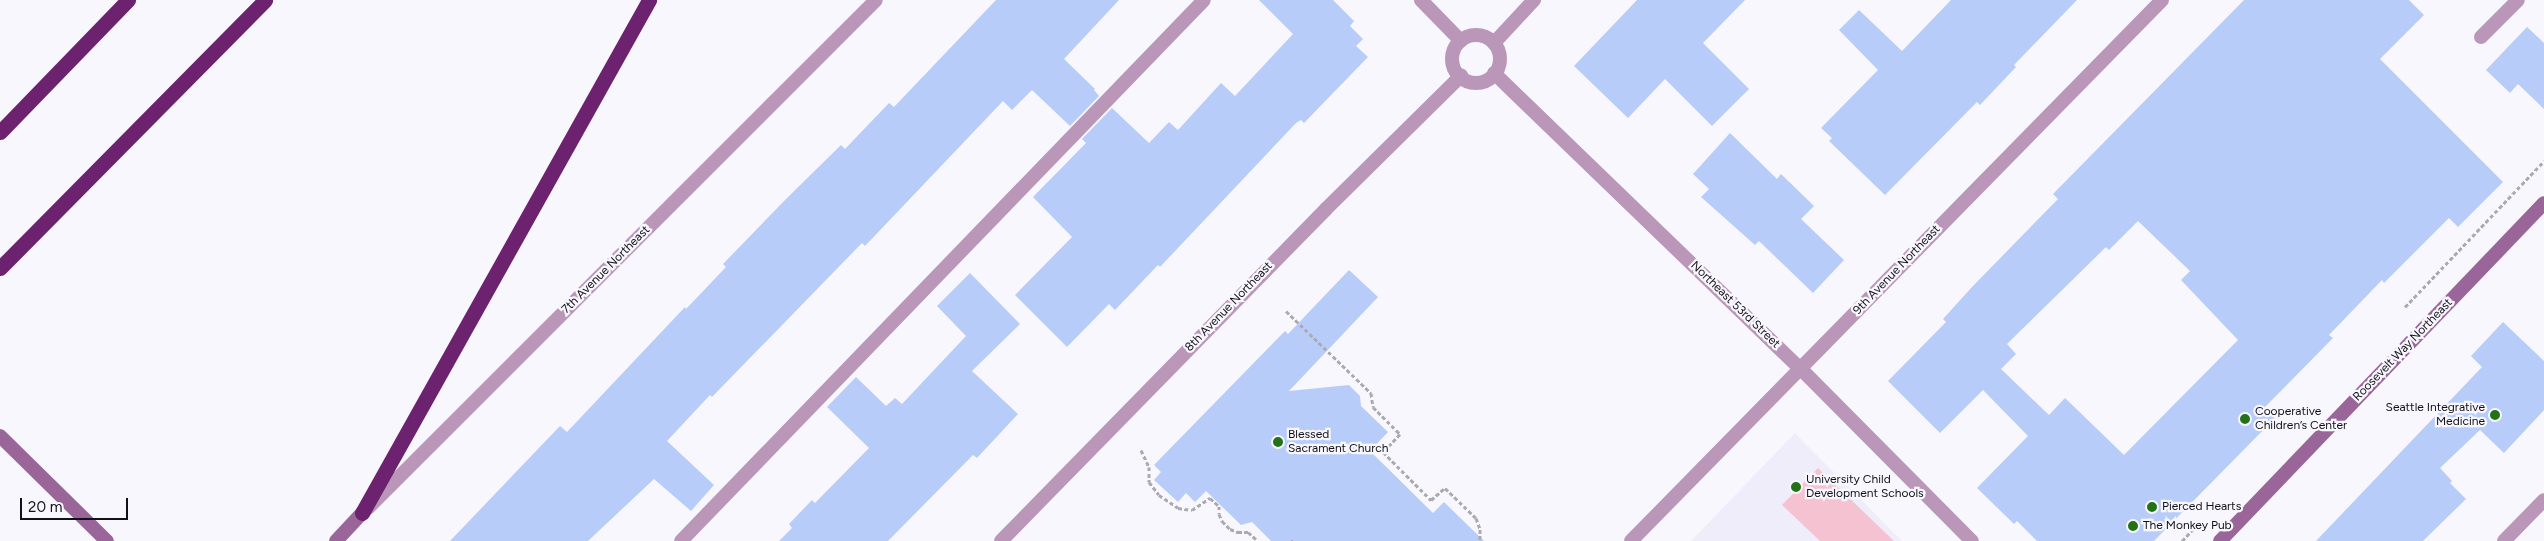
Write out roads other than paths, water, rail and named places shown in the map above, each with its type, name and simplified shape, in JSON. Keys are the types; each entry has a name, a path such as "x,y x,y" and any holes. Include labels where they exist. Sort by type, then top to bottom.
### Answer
{"highway":[{"path":"0,132 128,0"},
{"path":"0,268 265,0"},
{"path":"362,514 649,0"}],"main road":[{"name":"Roosevelt Way Northeast","path":"2220,541 2544,203"},
{"path":"0,436 107,541"},
{"name":"7th Avenue Northeast","path":"336,541 362,514"},
{"path":"349,541 362,514"}],"street":[{"name":"7th Avenue Northeast","path":"362,514 876,0"},
{"path":"681,541 1204,0"},
{"path":"1421,0 1461,41"},
{"path":"1494,43 1534,0"},
{"name":"9th Avenue Northeast","path":"1631,541 2162,0"},
{"path":"2481,37 2518,0"},
{"path":"1478,35 1486,36 1494,43 1500,55 1500,64 1494,73 1484,81 1476,82 1461,76 1457,72 1453,58 1454,50 1461,41 1478,35"},
{"name":"Northeast 53rd Street","path":"1494,73 1800,368 1972,541"},
{"name":"8th Avenue Northeast","path":"1001,541 1326,209 1461,76"},
{"path":"2504,541 2544,500"}],"place":[{"name":"Seattle Integrative Medicine","path":"2495,415"},
{"name":"Cooperative Children’s Center","path":"2245,419"},
{"name":"Blessed Sacrament Church","path":"1278,442"},
{"name":"University Child Development Schools","path":"1796,487"},
{"name":"Pierced Hearts","path":"2152,507"},
{"name":"The Monkey Pub","path":"2133,526"}]}
